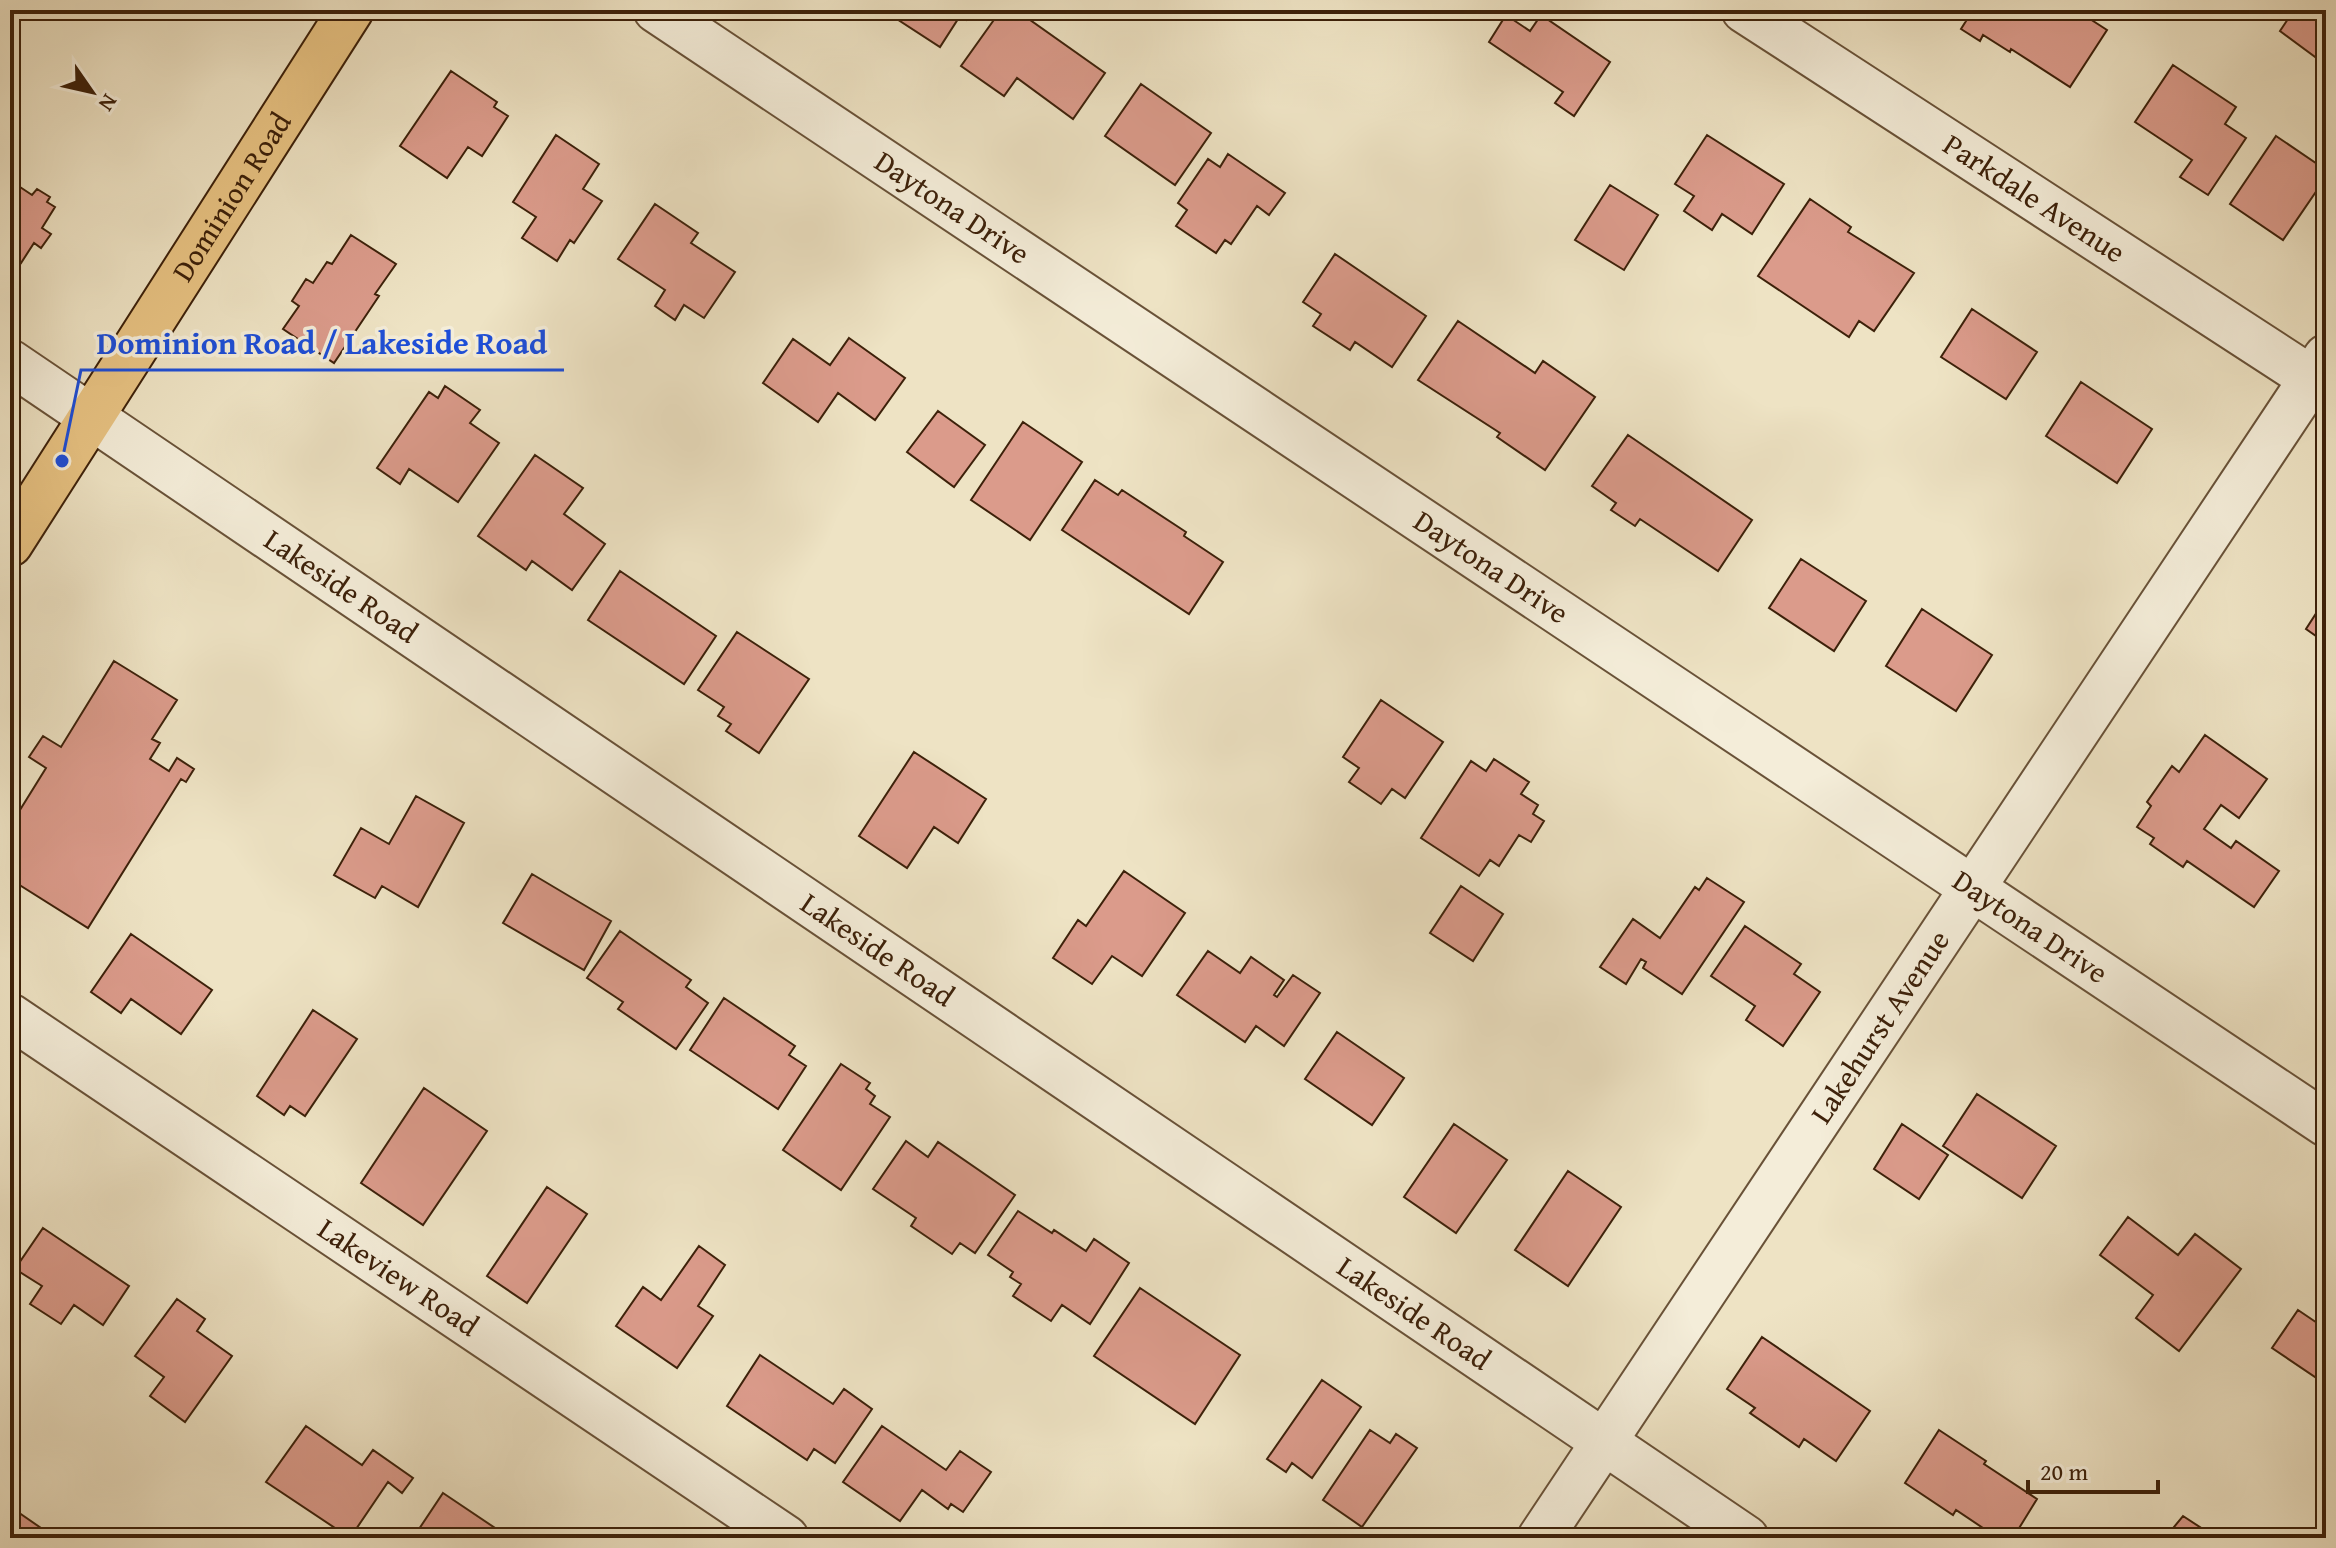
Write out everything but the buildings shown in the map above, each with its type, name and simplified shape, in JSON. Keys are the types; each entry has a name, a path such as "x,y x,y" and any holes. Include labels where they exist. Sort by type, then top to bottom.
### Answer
{"main road":[{"name":"Dominion Road","path":"10,544 351,10"}],"street":[{"name":"Daytona Drive","path":"656,10 2326,1124"},
{"name":"Parkdale Avenue","path":"1744,10 2321,374"},
{"name":"Lakeside Road","path":"10,362 1746,1538"},
{"name":"Lakehurst Avenue","path":"1540,1538 1972,889 2321,374"},
{"name":"Lakeview Road","path":"10,1016 786,1538"}],"place":[{"name":"Dominion Road / Lakeside Road","path":"62,461"}]}
